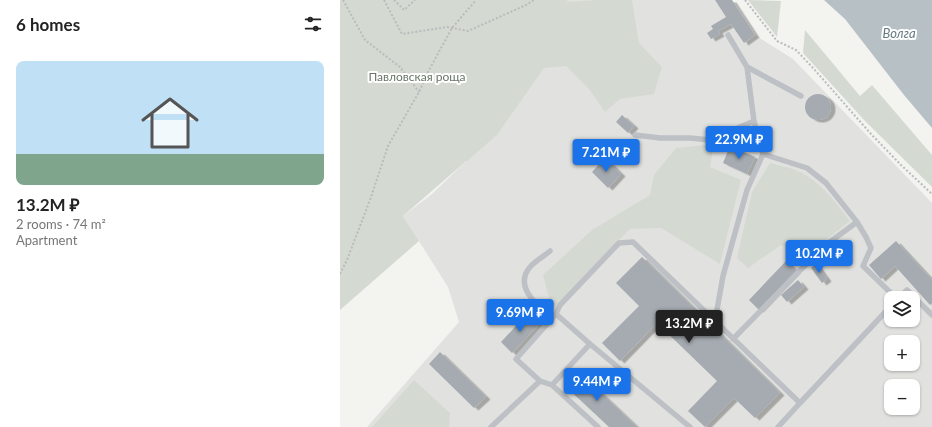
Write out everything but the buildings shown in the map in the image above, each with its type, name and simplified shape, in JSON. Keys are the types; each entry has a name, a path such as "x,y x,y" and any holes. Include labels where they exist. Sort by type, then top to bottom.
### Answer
{"lane":[{"path":"715,321 723,276 747,190 763,154 754,121 747,67 728,35"},
{"path":"747,67 801,96"},
{"path":"635,135 660,138 710,140 754,121"},
{"path":"763,154 807,168 826,183 857,222 871,248 863,266 890,291"},
{"path":"734,338 823,247 857,222"},
{"path":"598,427 552,385 540,381 516,360 554,316 560,305 619,243 633,242 800,403"},
{"path":"550,251 530,267 524,279 526,292 535,304 554,316 590,344 689,427"},
{"path":"920,303 932,315"},
{"path":"778,427 884,313"},
{"path":"552,385 590,344"},
{"path":"491,427 540,381"}],"path":[{"path":"343,0 365,40 400,66 419,92"},
{"path":"384,0 402,34 448,27 468,31 534,0"},
{"path":"394,0 404,10 415,0"},
{"path":"340,274 347,260 370,200 388,146 419,92 452,28 476,0"},
{"path":"745,0 777,41 796,50 871,134 932,194"}],"shaded area":[{"path":"569,0 732,0 755,35 793,59 932,203 932,427 367,427 459,322 448,287 403,216 432,194 464,163 520,29"}],"green space":[{"name":"Павловская роща","path":"340,0 569,0 566,2 632,0 639,43 662,67 654,94 620,99 605,112 589,89 566,66 544,68 497,135 403,216 419,241 340,310"},
{"path":"748,0 781,1 777,37"},
{"path":"805,30 860,96 872,85 932,155 932,187 865,121 803,53"},
{"path":"714,144 710,167 741,180 720,264 661,228 630,229 552,309 543,275 592,230 650,195 654,175 676,148"},
{"path":"770,163 795,170 813,180 833,199 850,221 811,252 781,245 748,268 737,258 752,192"},
{"path":"414,380 450,413 449,427 372,427"}],"water":[{"name":"Волга","path":"824,0 932,0 932,128 904,95 845,19"}]}
